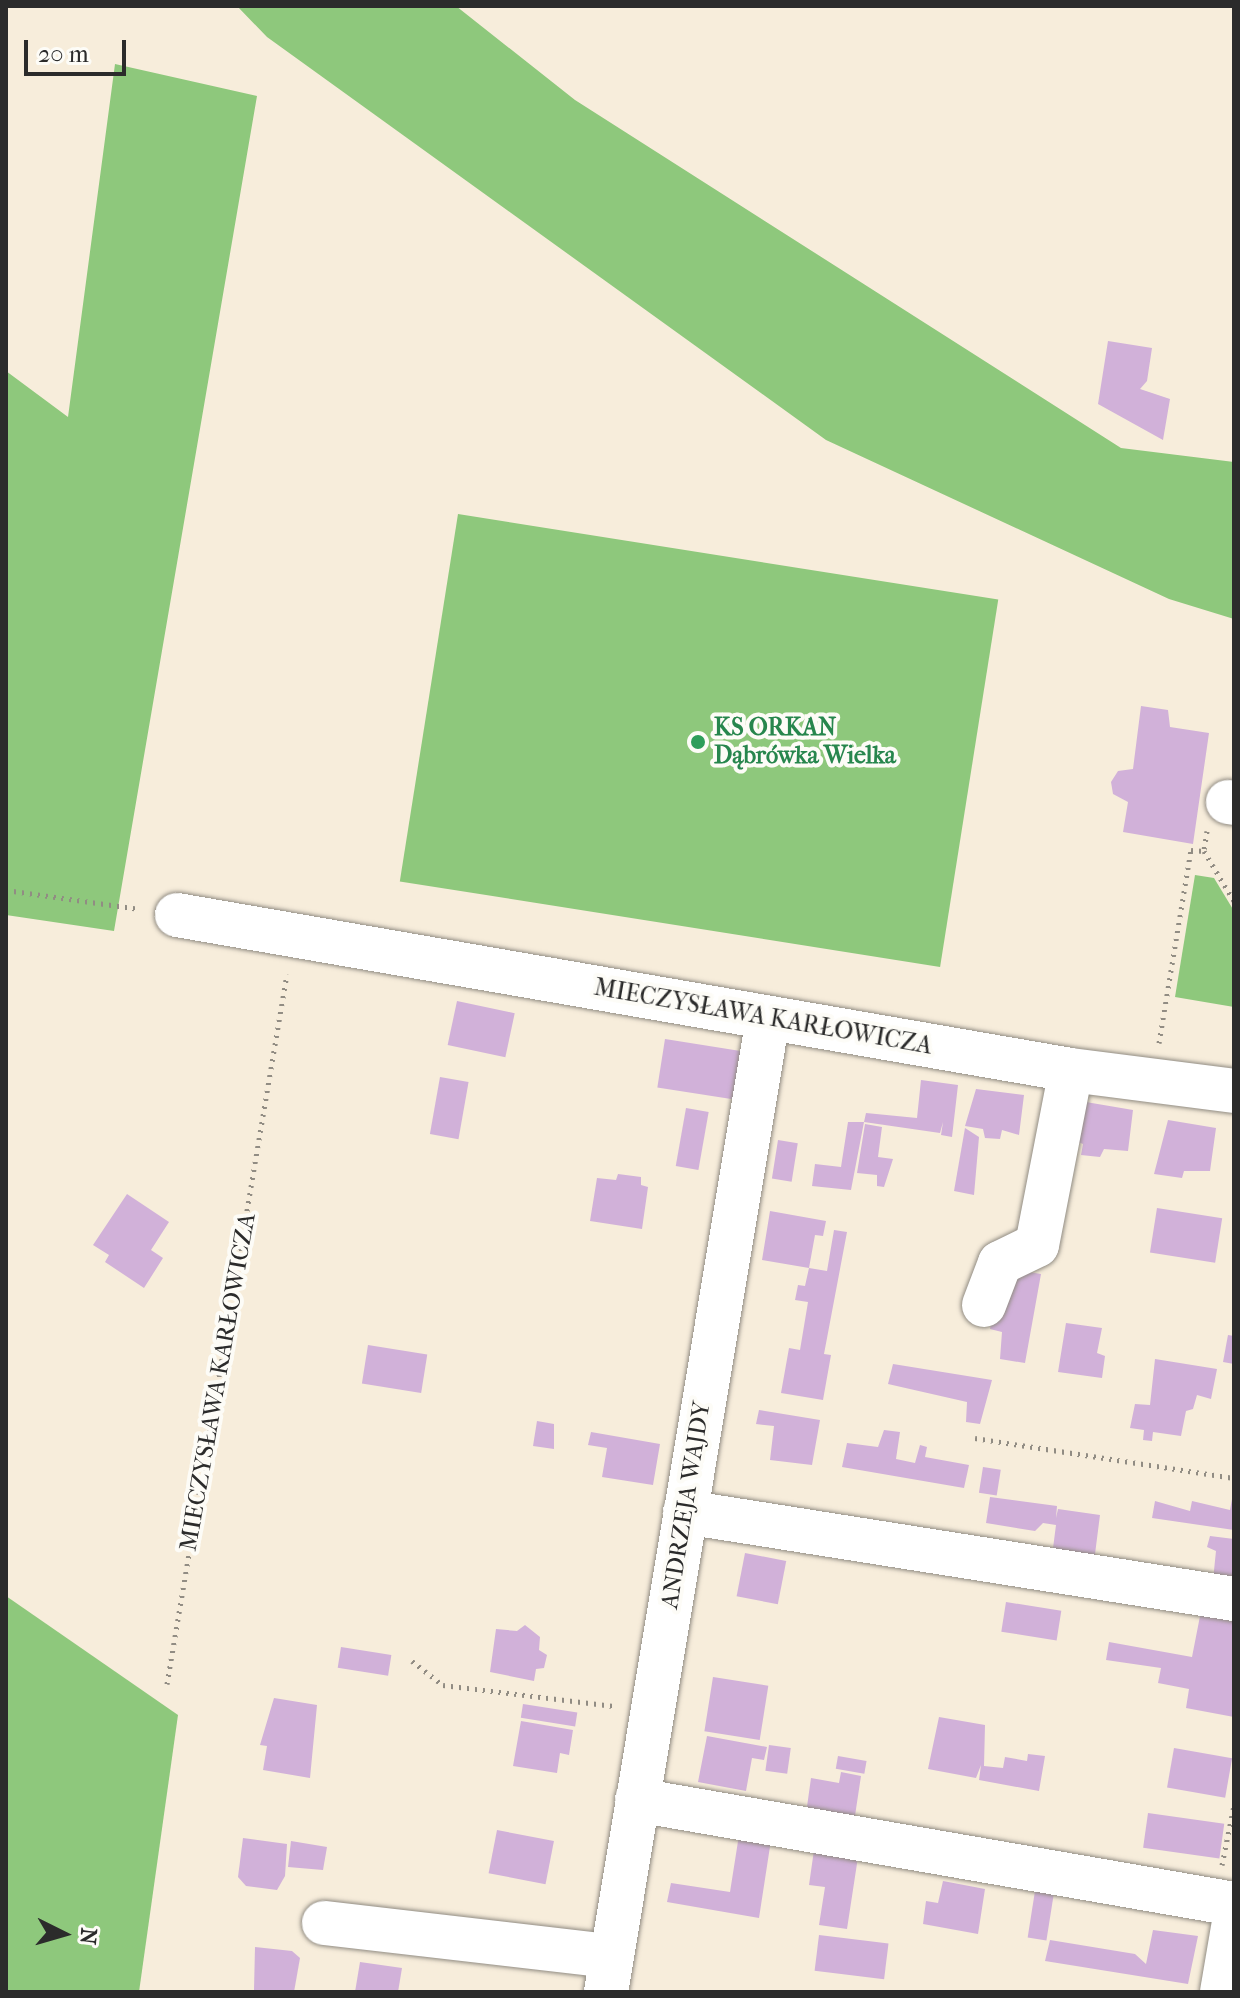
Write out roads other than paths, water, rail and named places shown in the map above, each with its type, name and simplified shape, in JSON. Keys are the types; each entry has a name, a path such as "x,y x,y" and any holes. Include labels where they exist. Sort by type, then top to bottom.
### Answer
{"street":[{"name":"MIECZYSŁAWA KARŁOWICZA","path":"177,915 294,938 1071,1070 1234,1091"},
{"name":"ANDRZEJA WAJDY","path":"608,1974 768,1018"},
{"path":"984,1305 1000,1263 1037,1245 1071,1070"},
{"path":"685,1512 1234,1599"},
{"path":"637,1800 1234,1904"},
{"path":"1222,1992 1234,1922"},
{"path":"324,1923 608,1974"}],"place":[{"name":"KS ORKAN Dąbrówka Wielka","path":"698,742"}]}
